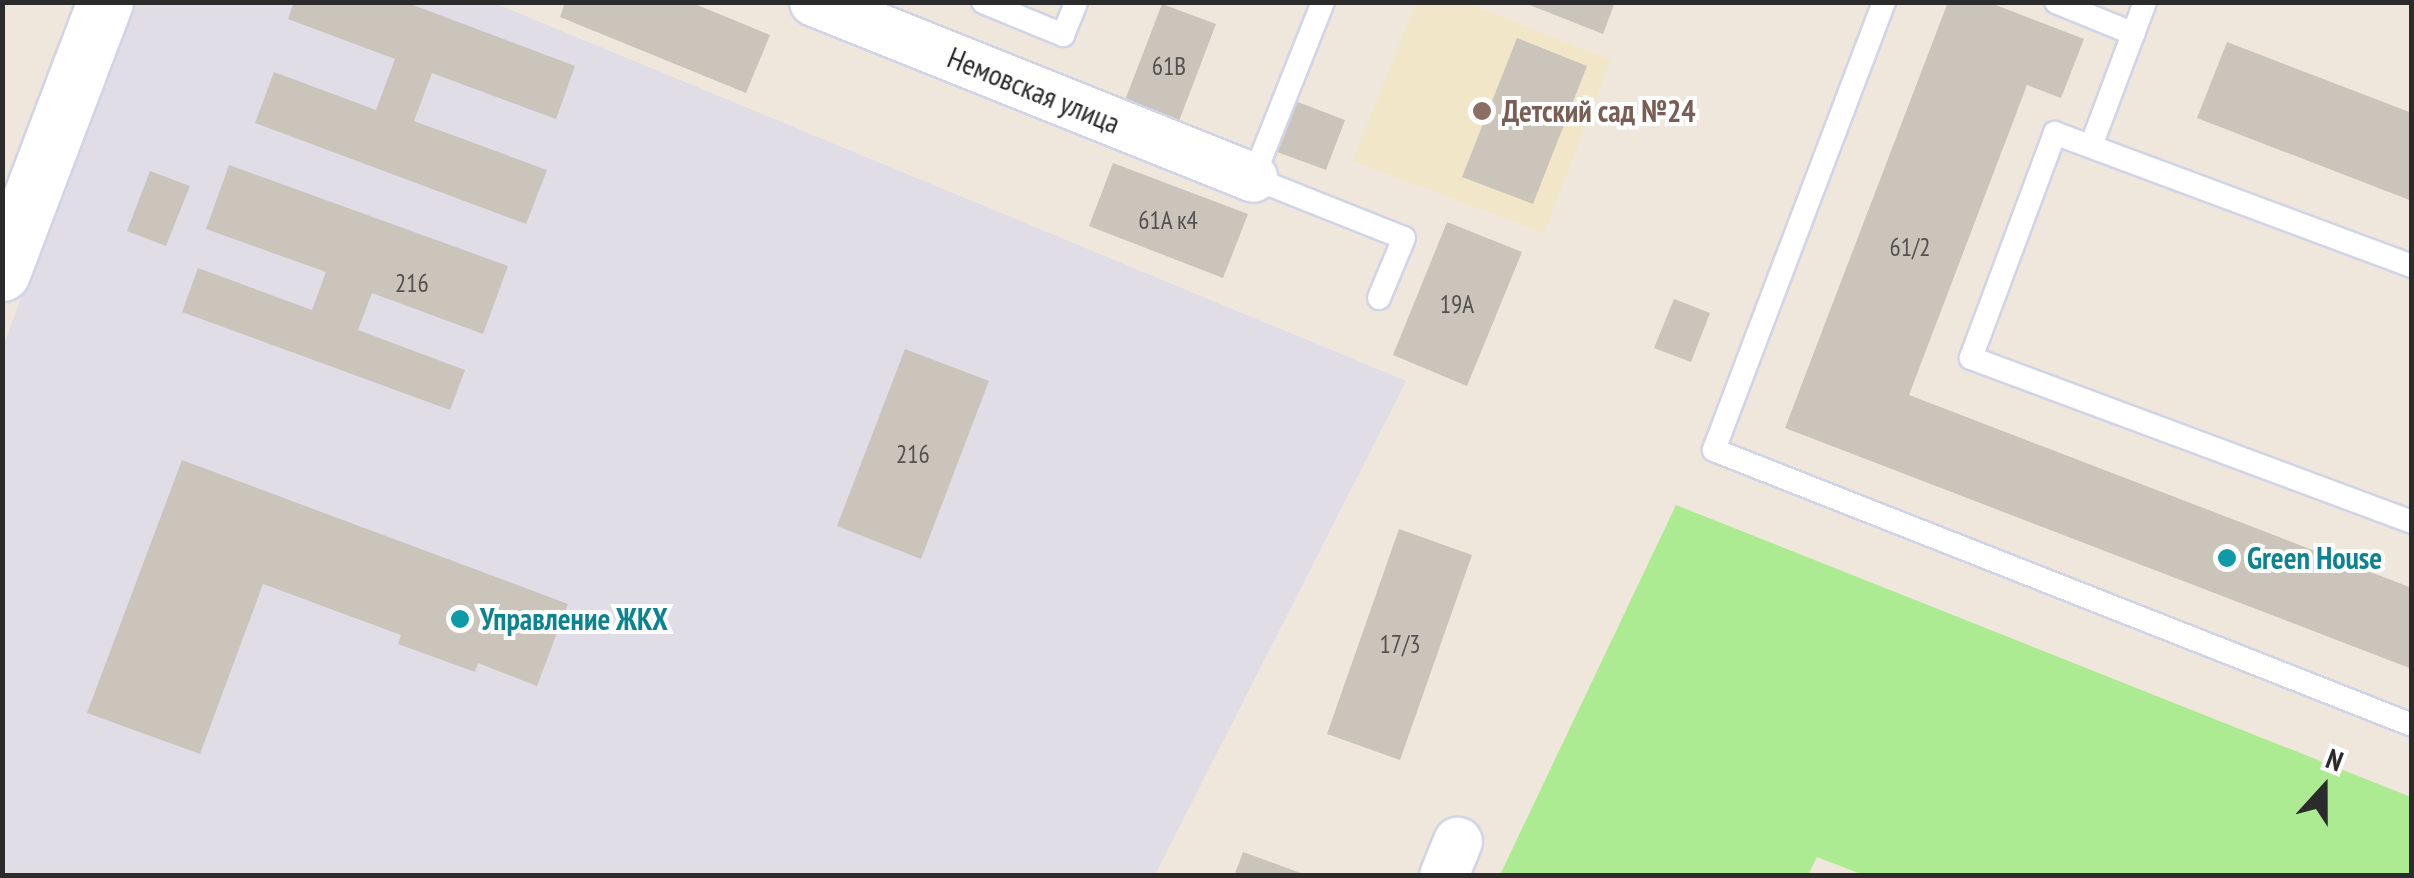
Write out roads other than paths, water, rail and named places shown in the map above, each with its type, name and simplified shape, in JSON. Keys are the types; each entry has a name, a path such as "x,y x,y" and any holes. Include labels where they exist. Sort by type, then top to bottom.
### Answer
{"main road":[{"path":"2,274 104,2"}],"street":[{"name":"Немовская улица","path":"814,2 1253,178"}],"lane":[{"path":"983,2 1063,35 1076,2"},
{"path":"1323,2 1253,178 1404,238 1379,298"},
{"path":"1884,2 1714,450 2412,725"},
{"path":"2056,2 2134,34"},
{"path":"2091,146 2145,2"},
{"path":"2412,266 2055,133 1971,358 2412,522"}],"place":[{"name":"Детский сад №24","path":"1482,111"},
{"name":"Green House","path":"2227,558"},
{"name":"Управление ЖКХ","path":"460,619"}]}
